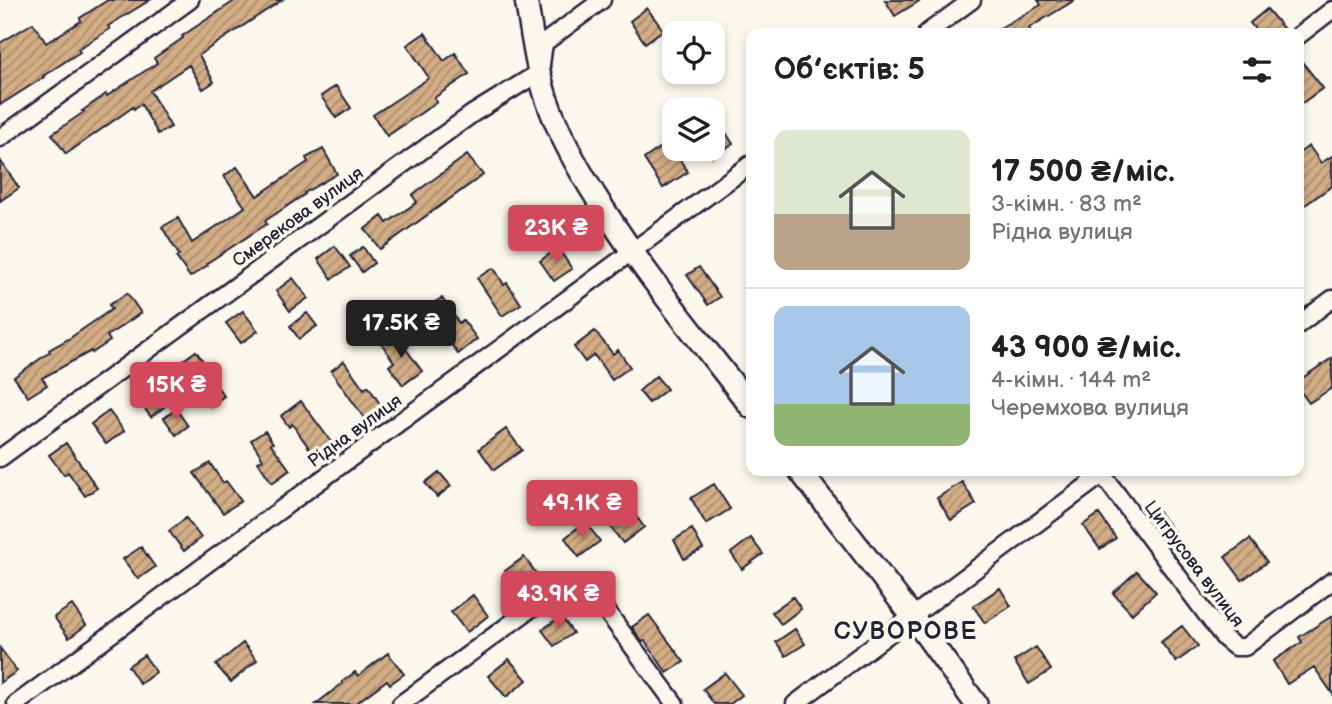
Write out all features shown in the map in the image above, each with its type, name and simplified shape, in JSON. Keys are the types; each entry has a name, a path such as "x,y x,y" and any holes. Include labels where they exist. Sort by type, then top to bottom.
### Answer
{"street":[{"path":"0,138 190,0"},
{"path":"526,0 547,98 560,133 589,187 631,252 746,401"},
{"path":"540,72 544,43 602,0"},
{"path":"934,28 972,0"},
{"path":"1304,31 1332,10"},
{"name":"Смерекова вулиця","path":"0,458 472,114 540,72"},
{"name":"Рідна вулиця","path":"16,704 746,168"},
{"path":"1304,320 1332,299"},
{"path":"804,476 976,704"},
{"path":"795,704 1100,476"},
{"name":"Цитрусова вулиця","path":"1106,476 1224,638 1235,648 1245,647 1332,581"},
{"path":"401,704 544,599 563,592 581,591 598,601 675,704"}],"building":[{"path":"108,0 150,0 108,26 110,29 78,49 80,52 0,105 0,43 33,23 46,43"},
{"path":"236,0 282,0 199,55 214,82 203,89 189,65 150,91 171,127 158,134 141,104 66,154 52,134 106,94 107,96 157,63 154,58"},
{"path":"885,0 921,0 895,16"},
{"path":"1038,0 1075,0 1029,28 1000,28 1041,5"},
{"path":"647,8 662,31 645,43 630,21"},
{"path":"1267,9 1283,28 1254,28 1250,23"},
{"path":"425,33 444,61 455,53 469,74 434,98 437,102 387,136 373,115 429,78 407,45"},
{"path":"1304,64 1323,88 1304,102"},
{"path":"336,86 351,108 336,118 321,96"},
{"path":"725,131 733,144 725,149"},
{"path":"662,146 662,161 681,161 688,172 663,188 644,159"},
{"path":"1309,146 1321,163 1332,156 1332,186 1304,206 1304,150"},
{"path":"323,149 337,174 304,193 265,221 267,224 190,277 176,257 179,255 162,227 178,218 192,243 245,207 224,176 237,167 257,196 308,162 306,158"},
{"path":"467,155 483,175 380,249 365,229 382,216 387,223 417,202 412,195"},
{"path":"0,160 19,188 0,201"},
{"path":"335,246 350,267 332,279 318,259"},
{"path":"363,247 374,263 362,272 350,256"},
{"path":"558,248 572,269 554,281 540,261"},
{"path":"699,267 720,297 708,305 687,275"},
{"path":"494,268 504,285 507,283 521,304 502,316 477,278"},
{"path":"293,278 308,298 290,311 276,291"},
{"path":"127,293 141,313 107,336 110,341 92,353 91,351 42,378 47,385 28,397 14,377 50,352 49,350 112,309 109,305"},
{"path":"442,298 459,323 463,320 477,339 458,354 426,307"},
{"path":"243,311 258,331 241,343 226,323"},
{"path":"307,313 317,326 299,339 290,326"},
{"path":"595,331 613,354 618,350 630,367 612,380 594,355 585,362 574,347"},
{"path":"395,334 422,371 403,385 389,366 394,362 382,344"},
{"path":"196,351 210,371 207,373 224,396 210,406 178,364"},
{"path":"1332,358 1332,388 1309,403 1304,396 1304,377"},
{"path":"344,361 364,389 368,386 382,407 365,419 331,371"},
{"path":"656,376 667,389 649,403 639,391"},
{"path":"153,384 168,404 151,417 136,397"},
{"path":"301,401 332,443 315,456 292,424 289,427 281,416"},
{"path":"176,409 188,426 176,435 164,418"},
{"path":"109,411 124,431 106,444 91,424"},
{"path":"506,429 522,450 494,470 479,449"},
{"path":"265,431 290,470 272,483 258,462 263,459 251,440"},
{"path":"66,443 97,488 85,496 68,472 64,475 49,455"},
{"path":"210,463 223,483 226,481 241,501 223,513 194,473"},
{"path":"439,472 451,486 437,497 425,483"},
{"path":"962,482 976,504 951,520 937,498"},
{"path":"714,484 730,509 706,524 691,498"},
{"path":"630,508 644,527 623,543 608,524"},
{"path":"1159,512 1174,532 1163,539 1149,519"},
{"path":"1099,514 1116,538 1100,549 1083,525"},
{"path":"186,518 201,538 184,551 169,531"},
{"path":"585,522 600,541 579,557 565,538"},
{"path":"692,529 703,549 684,559 674,540"},
{"path":"751,538 763,554 742,569 731,553"},
{"path":"1250,539 1267,562 1242,580 1225,557"},
{"path":"141,547 155,567 138,579 123,559"},
{"path":"524,557 538,576 519,590 505,571"},
{"path":"1137,571 1156,592 1132,614 1113,593"},
{"path":"1000,588 1011,606 985,623 973,606"},
{"path":"473,595 488,616 467,632 451,612"},
{"path":"793,597 801,609 781,624 772,612"},
{"path":"72,605 86,625 69,638 54,617"},
{"path":"649,615 684,662 667,673 632,627"},
{"path":"561,616 573,633 554,646 542,630"},
{"path":"1332,616 1332,693 1314,667 1287,684 1273,661 1302,642 1299,637"},
{"path":"1182,626 1198,646 1176,662 1161,642"},
{"path":"795,629 805,644 786,656 776,642"},
{"path":"243,643 257,660 231,682 216,665"},
{"path":"1036,647 1051,670 1029,684 1014,661"},
{"path":"0,648 17,671 0,683"},
{"path":"388,653 404,674 390,684 387,680 355,704 316,704 355,672 358,676"},
{"path":"144,655 156,672 140,684 128,666"},
{"path":"509,659 527,680 506,697 488,676"},
{"path":"725,673 742,695 730,704 714,704 703,689"}],"district":[{"name":"СУВОРОВЕ","path":"906,631"}]}
